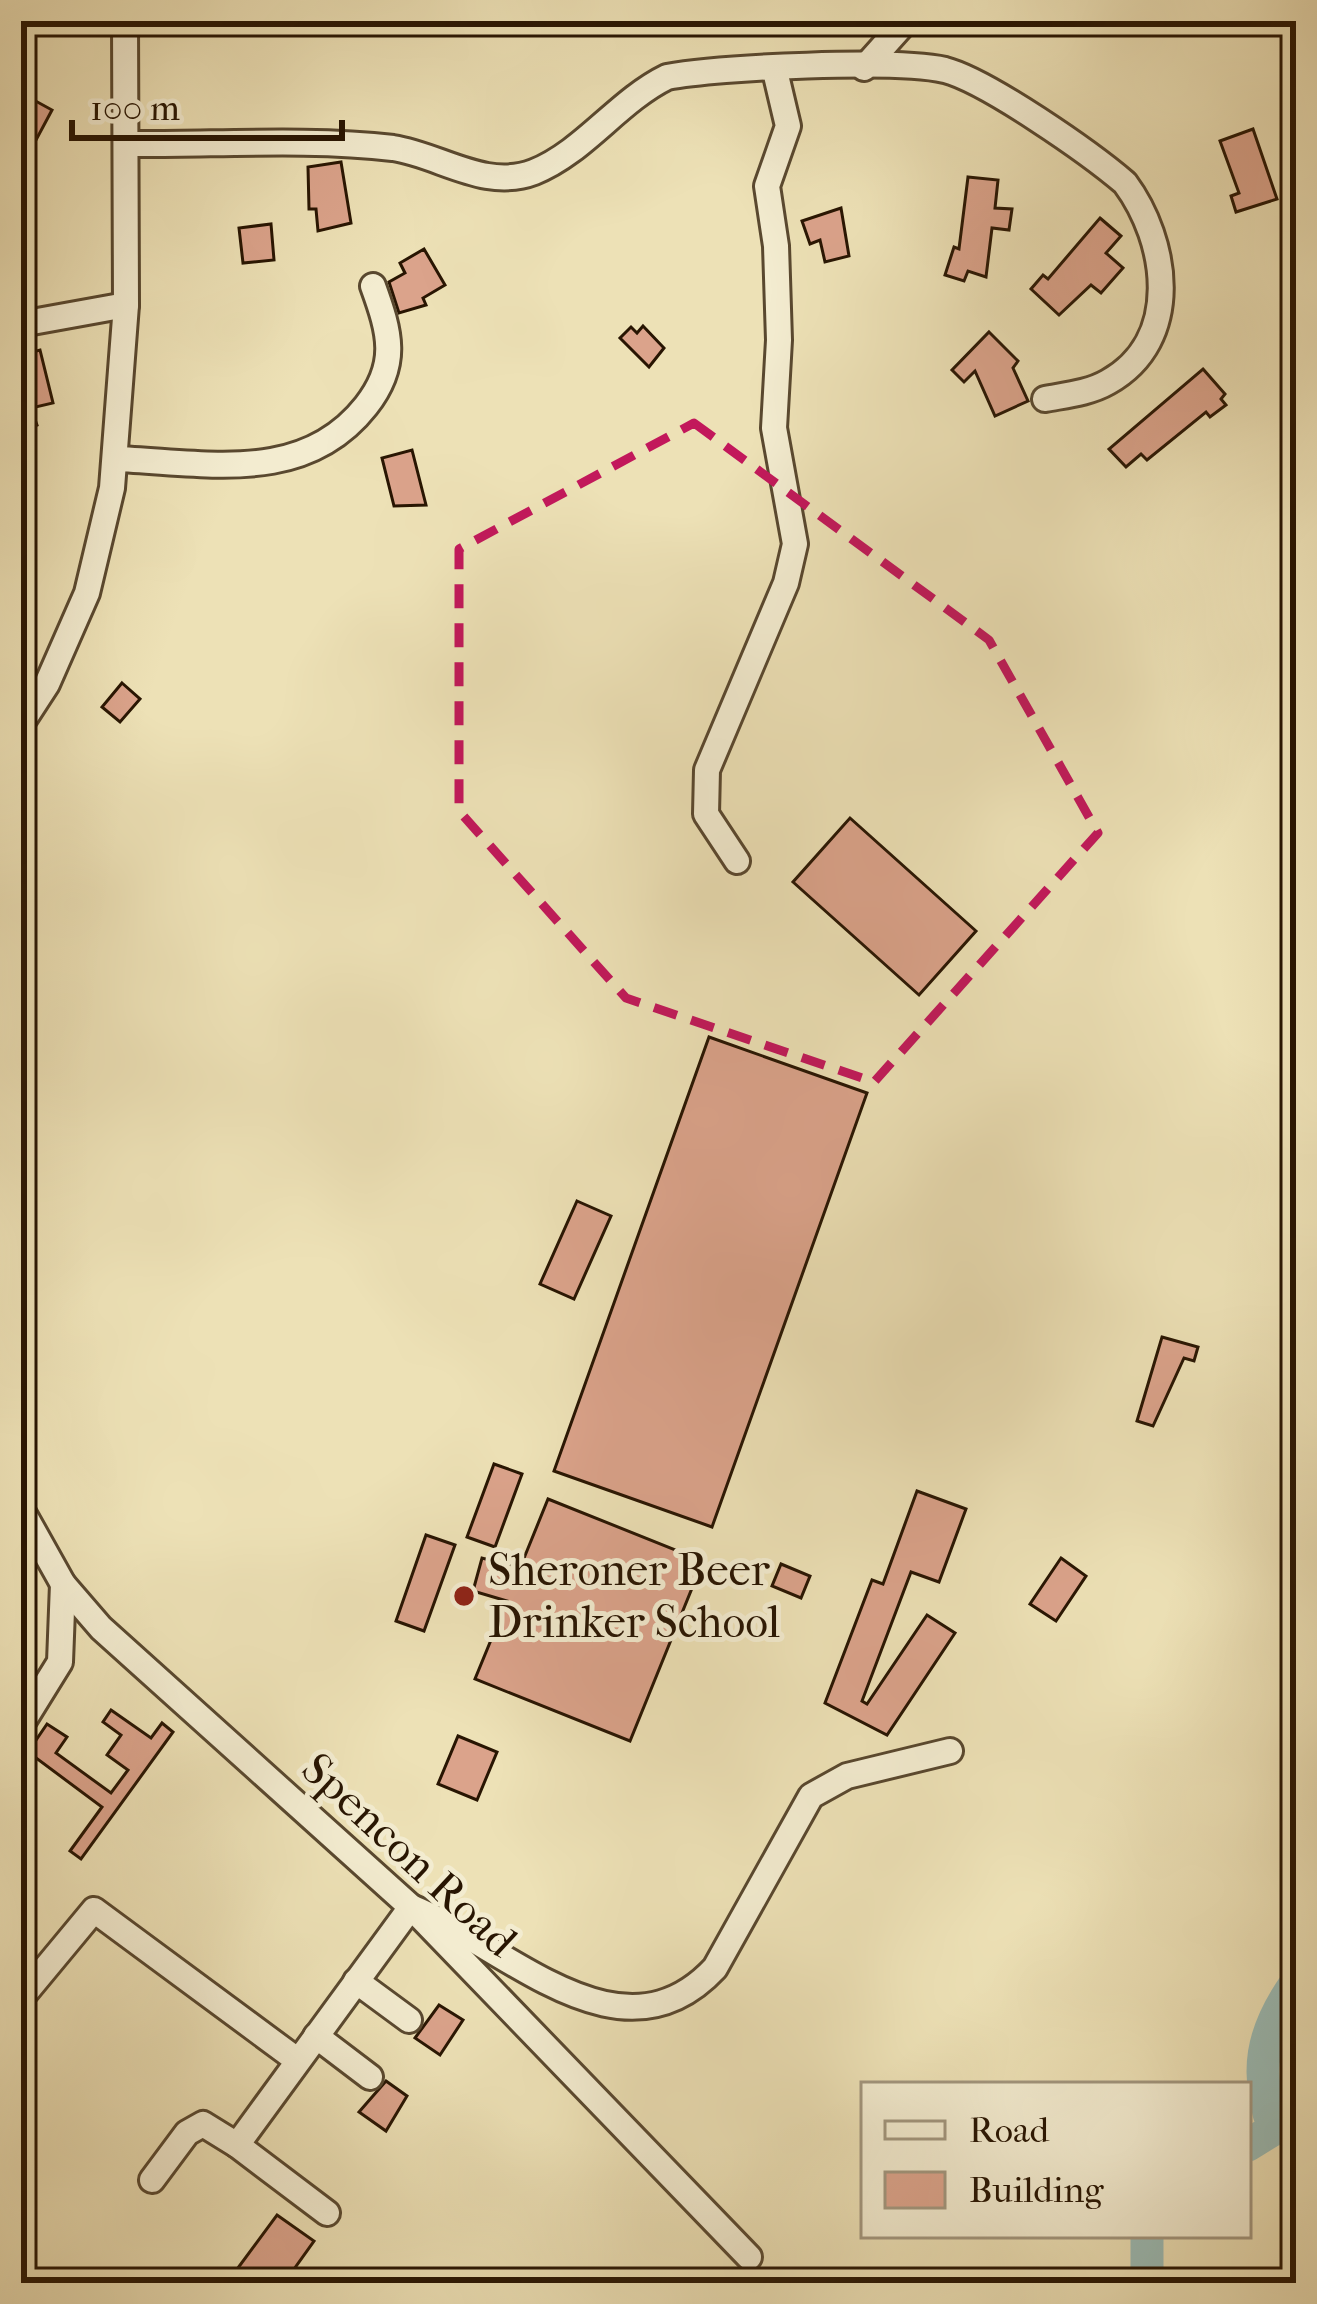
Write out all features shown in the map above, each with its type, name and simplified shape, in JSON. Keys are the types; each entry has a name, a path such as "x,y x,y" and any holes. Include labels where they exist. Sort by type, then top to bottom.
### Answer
{"street":[{"path":"21,724 46,684 87,593 102,544 115,459 126,305 125,21"},
{"path":"863,68 906,21"},
{"path":"128,144 392,148 503,178 532,173 558,159 643,89 667,77 863,68 956,74 1109,169 1140,203 1161,257 1163,291 1144,343 1108,382 1045,399"},
{"path":"737,861 706,814 707,770 786,583 795,544 774,428 779,340 776,246 766,186 788,126 775,70"},
{"path":"115,459 257,464 287,462 316,452 358,416 390,364 392,339 373,286"},
{"path":"21,324 126,305"},
{"name":"Spencon Road","path":"21,1509 63,1584 145,1671 411,1907 749,2257"},
{"path":"21,1725 60,1661 63,1584"},
{"path":"236,2145 411,1907 453,1924 593,2006 646,2007 674,2000 697,1988 715,1967 794,1820 823,1785 950,1750"},
{"path":"21,1998 94,1910 297,2060"},
{"path":"356,1981 410,2020"},
{"path":"316,2036 370,2077"},
{"path":"152,2180 187,2133 203,2124 327,2212"}],"highlighted area":[{"path":"694,423 989,640 1098,833 874,1082 626,998 459,811 459,549"}],"building":[{"path":"21,93 52,110 36,140 21,132"},
{"path":"1253,129 1277,199 1236,212 1231,196 1239,193 1220,141"},
{"path":"341,162 351,223 318,231 316,209 309,209 308,167"},
{"path":"968,177 998,180 995,208 1012,209 1009,230 992,228 986,277 968,271 964,281 945,275 954,247 959,249"},
{"path":"841,208 849,256 825,262 820,240 810,244 802,221"},
{"path":"1100,218 1121,236 1106,253 1123,268 1101,293 1091,285 1059,315 1031,289 1043,275 1048,279"},
{"path":"271,224 274,260 243,263 239,228"},
{"path":"424,249 445,285 423,298 426,305 399,313 389,282 405,273 400,263"},
{"path":"643,326 664,348 649,367 620,338 631,327 637,333"},
{"path":"989,332 1018,361 1013,368 1028,401 995,416 975,371 964,382 952,370"},
{"path":"40,350 53,403 31,408 37,425 21,431 21,355"},
{"path":"1203,369 1225,394 1221,399 1226,405 1210,417 1206,412 1147,460 1141,454 1126,467 1109,449"},
{"path":"412,450 426,505 394,506 382,458"},
{"path":"122,683 140,699 120,722 102,707"},
{"path":"850,818 976,931 919,995 793,882"},
{"path":"709,1037 867,1093 712,1527 554,1471"},
{"path":"577,1201 611,1216 574,1299 540,1284"},
{"path":"1162,1337 1198,1347 1194,1361 1184,1358 1153,1426 1137,1421"},
{"path":"494,1464 522,1474 495,1547 467,1537"},
{"path":"917,1491 966,1509 939,1582 911,1572 862,1701 867,1704 927,1615 955,1633 887,1735 825,1703 872,1580 883,1584"},
{"path":"548,1499 703,1561 630,1741 475,1679 507,1601 473,1591 482,1558 520,1568"},
{"path":"426,1535 455,1545 424,1631 396,1621"},
{"path":"1061,1558 1086,1576 1056,1621 1030,1604"},
{"path":"781,1564 810,1576 801,1598 772,1586"},
{"path":"111,1710 151,1738 162,1723 173,1732 81,1859 70,1851 102,1807 28,1752 47,1724 67,1737 56,1753 111,1793 128,1770 107,1755 121,1735 103,1722"},
{"path":"458,1736 497,1752 477,1800 438,1784"},
{"path":"439,2005 463,2020 440,2055 415,2038"},
{"path":"386,2081 407,2096 386,2131 359,2112"},
{"path":"277,2215 314,2241 284,2283 242,2283 232,2276"}],"waterway":[{"path":"1251,2143 1274,2129 1264,2089 1264,2053 1275,2019 1296,1983"},
{"path":"1147,2238 1147,2283"}],"place":[{"name":"Sheroner Beer Drinker School","path":"464,1596"}]}
